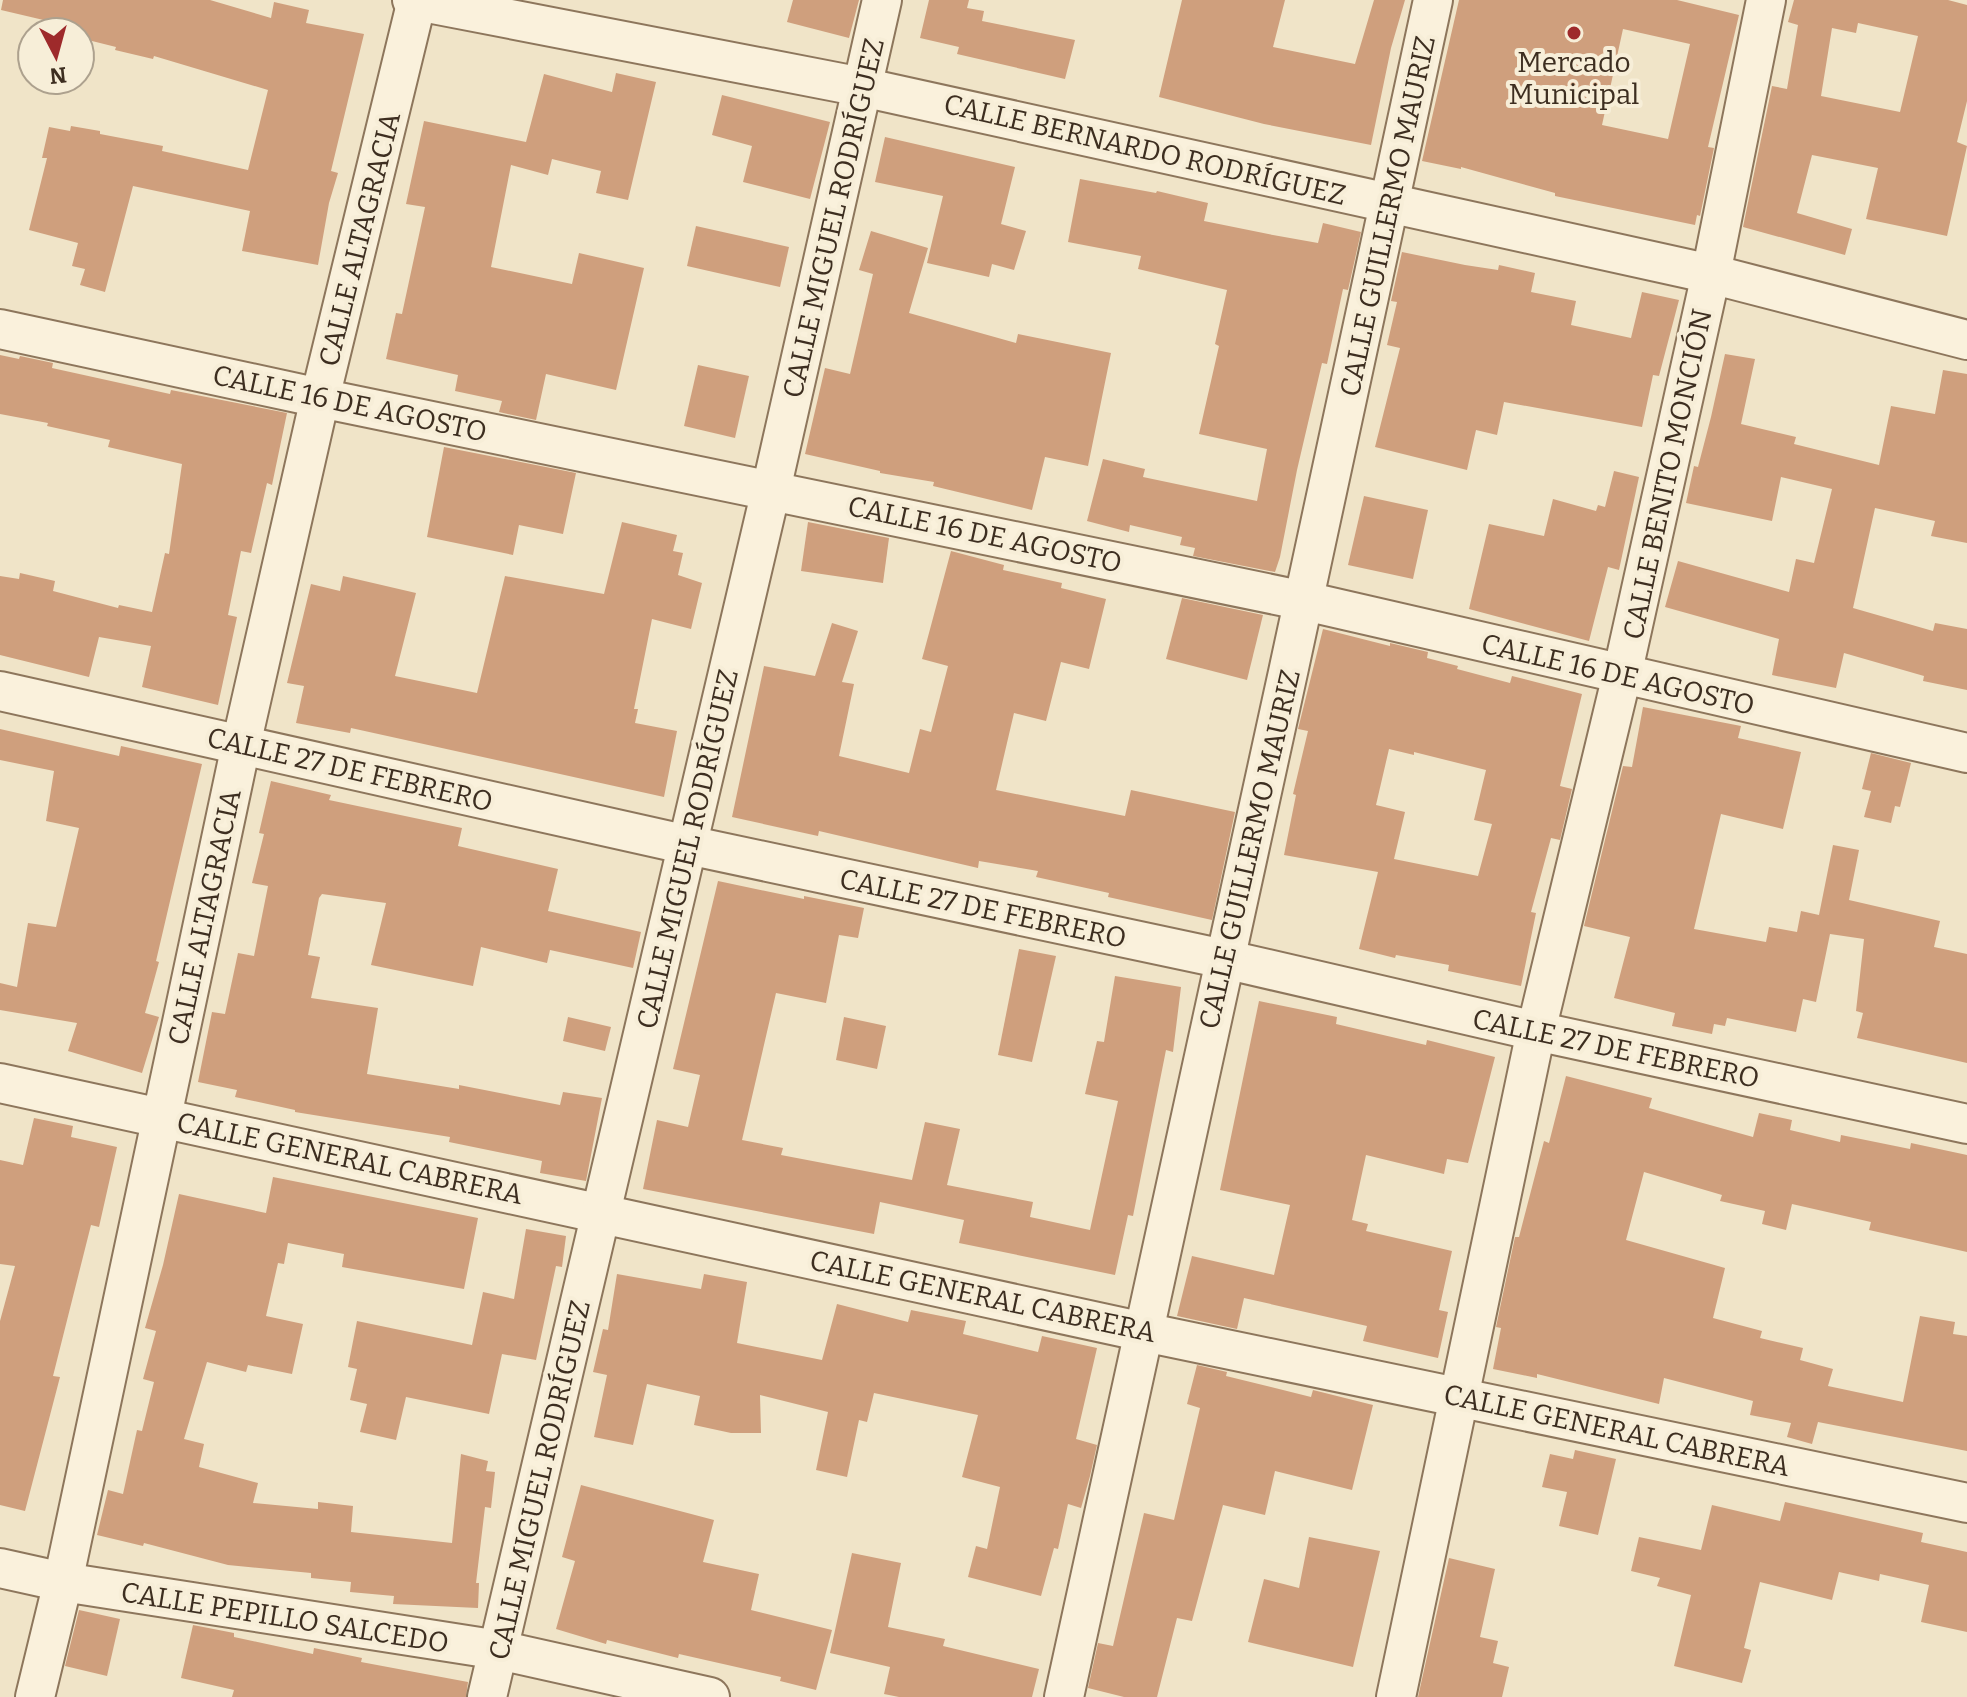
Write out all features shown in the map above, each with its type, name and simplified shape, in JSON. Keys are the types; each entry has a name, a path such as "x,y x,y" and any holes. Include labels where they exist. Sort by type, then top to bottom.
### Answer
{"street":[{"name":"CALLE BERNARDO RODRÍGUEZ","path":"415,0 862,87 1711,274 1967,340"},
{"name":"CALLE ALTAGRACIA","path":"35,1697 63,1582 241,745 415,0"},
{"name":"CALLE MIGUEL RODRÍGUEZ","path":"487,1697 771,490 882,0"},
{"name":"CALLE GUILLERMO MAURIZ","path":"1064,1697 1305,601 1433,0"},
{"name":"CALLE BENITO MONCIÓN","path":"1396,1697 1536,1031 1622,675 1711,274 1766,0"},
{"name":"CALLE 16 DE AGOSTO","path":"0,329 1305,601 1967,753"},
{"name":"CALLE 27 DE FEBRERO","path":"0,691 688,845 1224,959 1536,1031 1967,1124"},
{"name":"CALLE GENERAL CABRERA","path":"0,1083 1144,1332 1967,1503"},
{"name":"CALLE PEPILLO SALCEDO","path":"0,1568 63,1582 499,1650 710,1697"}],"building":[{"path":"3,0 210,0 271,18 274,2 309,10 306,23 364,34 331,171 338,173 329,203 318,265 242,251 250,211 133,186 105,292 80,285 85,269 72,266 78,243 29,230 47,158 42,158 49,127 70,131 71,126 100,131 100,134 163,146 162,151 248,170 268,90 154,56 153,59 115,50 116,47 96,42 96,16 26,16 1,10"},
{"path":"793,0 859,0 849,38 787,22"},
{"path":"929,0 969,0 967,8 984,11 982,21 1075,40 1065,79 957,54 959,47 920,38"},
{"path":"1182,0 1285,0 1273,47 1355,64 1374,0 1405,0 1391,48 1371,145 1264,124 1159,97"},
{"path":"1459,0 1677,0 1739,15 1708,147 1714,148 1700,216 1697,215 1695,225 1555,196 1555,193 1461,167 1422,161","holes":["1623,29 1690,44 1668,139 1602,125"]},
{"path":"1794,0 1948,0 1967,5 1967,101 1957,142 1967,146 1947,236 1866,219 1878,168 1812,155 1797,213 1852,229 1845,255 1743,227 1772,86 1787,89 1798,25 1788,22","holes":["1858,23 1918,36 1900,112 1821,96 1832,28 1856,33"]},
{"path":"616,73 656,82 628,200 596,193 601,171 552,159 548,175 511,165 491,267 572,284 579,253 644,268 616,390 546,374 536,420 499,412 502,401 455,391 458,375 386,359 396,313 402,314 425,207 406,204 424,121 526,142 544,74 612,92"},
{"path":"722,95 830,122 810,199 743,182 752,146 712,135"},
{"path":"885,137 1015,167 1001,224 1026,231 1014,270 992,264 989,277 927,263 943,196 875,182"},
{"path":"1080,179 1208,203 1204,221 1273,235 1318,243 1323,223 1361,232 1348,290 1343,289 1327,364 1322,363 1275,572 1193,556 1195,548 1180,545 1182,537 1130,525 1129,532 1087,521 1103,459 1145,469 1143,477 1257,501 1267,449 1199,434 1219,346 1215,344 1227,290 1138,269 1141,256 1068,242"},
{"path":"696,226 789,247 780,287 687,266"},
{"path":"871,231 928,248 909,313 1016,343 1018,334 1111,353 1088,466 1045,457 1032,510 933,486 934,482 880,473 805,454 825,368 850,374 873,274 859,270"},
{"path":"1402,252 1465,265 1498,270 1499,265 1535,273 1531,292 1576,301 1571,325 1631,338 1642,292 1679,300 1659,376 1653,375 1642,427 1504,402 1497,435 1476,430 1467,470 1375,447 1400,348 1387,345 1397,302 1391,301"},
{"path":"1725,354 1755,359 1741,424 1796,437 1794,444 1879,465 1891,406 1935,414 1943,370 1967,374 1967,543 1931,536 1935,521 1875,508 1853,608 1933,631 1935,623 1967,629 1967,690 1923,681 1924,676 1844,653 1836,688 1772,675 1779,639 1665,607 1678,561 1789,592 1796,559 1814,563 1832,489 1781,477 1772,521 1686,503 1694,466 1698,467"},
{"path":"0,355 53,363 52,368 170,394 171,390 287,413 272,485 267,483 251,553 241,551 228,615 237,617 218,705 142,687 151,646 99,637 89,677 0,655 0,576 19,579 20,573 55,581 53,591 118,608 119,605 152,612 165,553 169,554 182,464 108,447 110,440 0,414"},
{"path":"698,365 749,376 735,438 684,426"},
{"path":"444,447 576,473 563,534 519,525 513,555 427,537"},
{"path":"1614,471 1639,477 1619,570 1608,567 1589,641 1469,609 1489,524 1544,536 1553,499 1596,511 1598,505 1605,507"},
{"path":"1364,496 1428,510 1413,579 1348,565"},
{"path":"622,522 677,535 673,551 683,553 678,575 702,583 691,629 652,619 634,709 638,709 635,723 677,731 664,797 351,728 350,733 296,723 304,686 287,683 311,584 340,591 343,576 416,593 395,676 477,693 505,576 604,594"},
{"path":"808,522 889,538 883,583 801,571"},
{"path":"951,551 1004,565 1003,570 1062,583 1061,588 1106,599 1089,669 1061,662 1046,721 1014,713 996,790 1125,816 1131,790 1235,812 1212,920 1036,877 1038,871 979,861 978,868 819,831 818,836 732,817 764,666 815,676 832,623 858,631 842,682 854,684 839,756 909,773 920,729 931,732 948,666 922,659"},
{"path":"1182,598 1263,615 1247,680 1166,659"},
{"path":"1323,629 1428,652 1427,658 1510,683 1512,676 1582,694 1560,786 1572,789 1560,840 1551,838 1531,912 1536,913 1521,986 1448,971 1449,965 1396,955 1395,958 1359,949 1378,872 1284,855 1296,795 1293,794 1308,731 1298,729","holes":["1389,749 1414,755 1414,752 1486,770 1474,820 1492,824 1478,876 1394,859 1405,812 1376,805"]},
{"path":"1643,707 1741,726 1738,738 1801,752 1783,829 1721,814 1694,929 1766,942 1769,927 1797,932 1801,911 1819,915 1833,845 1859,850 1849,900 1940,921 1934,947 1967,954 1967,1063 1857,1038 1863,1013 1856,1011 1864,939 1830,934 1816,1002 1803,999 1796,1032 1727,1018 1725,1026 1714,1024 1712,1034 1672,1026 1675,1013 1614,998 1630,937 1584,926 1623,766 1632,767"},
{"path":"0,729 119,756 121,746 202,764 145,1013 159,1017 142,1073 68,1051 77,1023 0,1010 0,983 17,987 28,923 56,927 79,828 46,821 54,771 0,760"},
{"path":"1871,753 1911,763 1900,807 1895,806 1891,823 1864,817 1871,791 1862,789"},
{"path":"271,781 331,795 329,800 462,828 458,846 558,869 548,911 641,932 633,968 550,950 547,963 481,947 473,986 371,965 386,903 322,894 319,898 308,955 320,957 311,998 378,1008 367,1074 459,1089 459,1085 560,1105 563,1092 602,1098 586,1181 540,1173 542,1161 449,1142 450,1137 295,1112 235,1097 237,1090 198,1082 212,1012 225,1014 238,953 254,956 268,886 252,883 264,834 259,833"},
{"path":"718,881 864,908 858,938 839,935 826,1003 776,993 742,1140 783,1148 781,1155 912,1180 925,1122 960,1129 947,1185 1033,1202 1030,1217 1090,1230 1118,1101 1085,1094 1097,1041 1104,1042 1115,976 1181,987 1173,1052 1166,1050 1133,1216 1128,1215 1115,1275 959,1243 964,1220 880,1202 874,1234 643,1189 657,1120 688,1127 700,1075 673,1069"},
{"path":"1019,949 1056,956 1032,1062 998,1055"},
{"path":"1259,1001 1337,1017 1336,1024 1426,1045 1427,1040 1495,1057 1468,1163 1447,1159 1444,1174 1366,1155 1352,1220 1368,1224 1366,1231 1452,1251 1439,1310 1448,1312 1438,1358 1363,1341 1367,1326 1244,1298 1237,1329 1177,1316 1192,1256 1274,1275 1290,1205 1220,1190"},
{"path":"568,1017 611,1027 605,1051 563,1041"},
{"path":"844,1017 886,1026 877,1069 836,1060"},
{"path":"1566,1076 1652,1098 1649,1108 1753,1137 1759,1113 1792,1120 1790,1130 1840,1142 1841,1135 1910,1149 1911,1143 1967,1155 1967,1252 1869,1230 1871,1222 1792,1204 1786,1230 1762,1224 1765,1211 1720,1201 1722,1195 1644,1172 1626,1240 1725,1268 1713,1318 1762,1331 1760,1338 1803,1348 1800,1360 1833,1369 1828,1386 1903,1402 1920,1316 1955,1322 1953,1334 1967,1336 1967,1451 1818,1422 1812,1444 1787,1437 1791,1423 1750,1415 1753,1401 1664,1378 1659,1404 1537,1374 1537,1378 1493,1369 1501,1328 1496,1327 1515,1237 1519,1237 1544,1141 1549,1143"},
{"path":"34,1118 73,1126 71,1137 117,1147 99,1227 91,1225 53,1376 60,1377 25,1511 0,1505 0,1321 15,1266 0,1264 0,1160 23,1165"},
{"path":"273,1177 478,1218 464,1289 342,1267 344,1254 288,1243 284,1264 278,1263 266,1316 303,1324 292,1374 248,1365 246,1372 207,1362 184,1439 204,1444 199,1467 258,1483 253,1503 318,1509 318,1502 353,1506 351,1532 452,1543 461,1454 488,1461 486,1471 495,1472 491,1508 485,1507 476,1583 479,1583 478,1608 393,1604 394,1596 350,1592 351,1582 311,1578 311,1573 228,1565 144,1543 143,1546 97,1535 108,1490 123,1494 137,1430 142,1431 154,1382 143,1379 156,1331 145,1328 179,1194 266,1213"},
{"path":"526,1229 566,1236 562,1267 556,1266 536,1360 502,1354 489,1414 406,1397 396,1440 360,1432 367,1404 350,1400 357,1369 348,1367 357,1321 472,1345 483,1292 514,1299"},
{"path":"617,1274 701,1289 704,1274 747,1282 737,1343 822,1360 837,1304 908,1322 911,1310 966,1321 963,1334 1038,1352 1042,1336 1097,1348 1076,1439 1097,1445 1090,1476 1081,1508 1068,1504 1058,1549 1054,1548 1041,1596 968,1577 976,1546 987,1549 1000,1487 962,1477 978,1415 874,1393 867,1422 859,1420 847,1477 816,1470 828,1412 760,1395 761,1433 731,1433 694,1425 700,1396 647,1384 633,1445 594,1437 607,1375 593,1372 603,1329 608,1330"},
{"path":"1197,1365 1227,1372 1226,1376 1311,1397 1313,1390 1373,1405 1352,1490 1275,1471 1265,1515 1223,1505 1192,1621 1177,1618 1157,1697 1124,1697 1088,1688 1098,1643 1113,1646 1144,1513 1174,1520 1200,1408 1187,1404"},
{"path":"1575,1450 1616,1459 1598,1535 1559,1526 1567,1492 1542,1487 1550,1454 1573,1459"},
{"path":"581,1485 714,1520 703,1562 759,1574 751,1610 832,1630 816,1690 780,1681 781,1677 679,1654 678,1658 607,1640 606,1644 556,1629 575,1561 562,1557"},
{"path":"1785,1502 1923,1533 1921,1542 1967,1552 1967,1632 1921,1622 1929,1585 1880,1574 1879,1581 1839,1572 1832,1600 1760,1582 1744,1648 1751,1650 1742,1683 1674,1666 1691,1595 1657,1586 1660,1578 1631,1571 1639,1537 1701,1550 1712,1505 1780,1521"},
{"path":"1309,1537 1380,1551 1353,1667 1248,1642 1264,1579 1299,1588"},
{"path":"852,1553 901,1563 888,1627 945,1639 943,1646 1039,1669 1032,1697 899,1697 884,1694 890,1667 830,1653"},
{"path":"1449,1558 1495,1569 1480,1637 1498,1641 1493,1663 1509,1667 1502,1697 1418,1697"},
{"path":"79,1610 120,1619 107,1676 65,1666"},
{"path":"193,1625 313,1654 314,1648 362,1658 361,1662 468,1682 466,1697 232,1697 234,1690 181,1678"}],"place":[{"name":"Mercado Municipal","path":"1574,33"}]}
